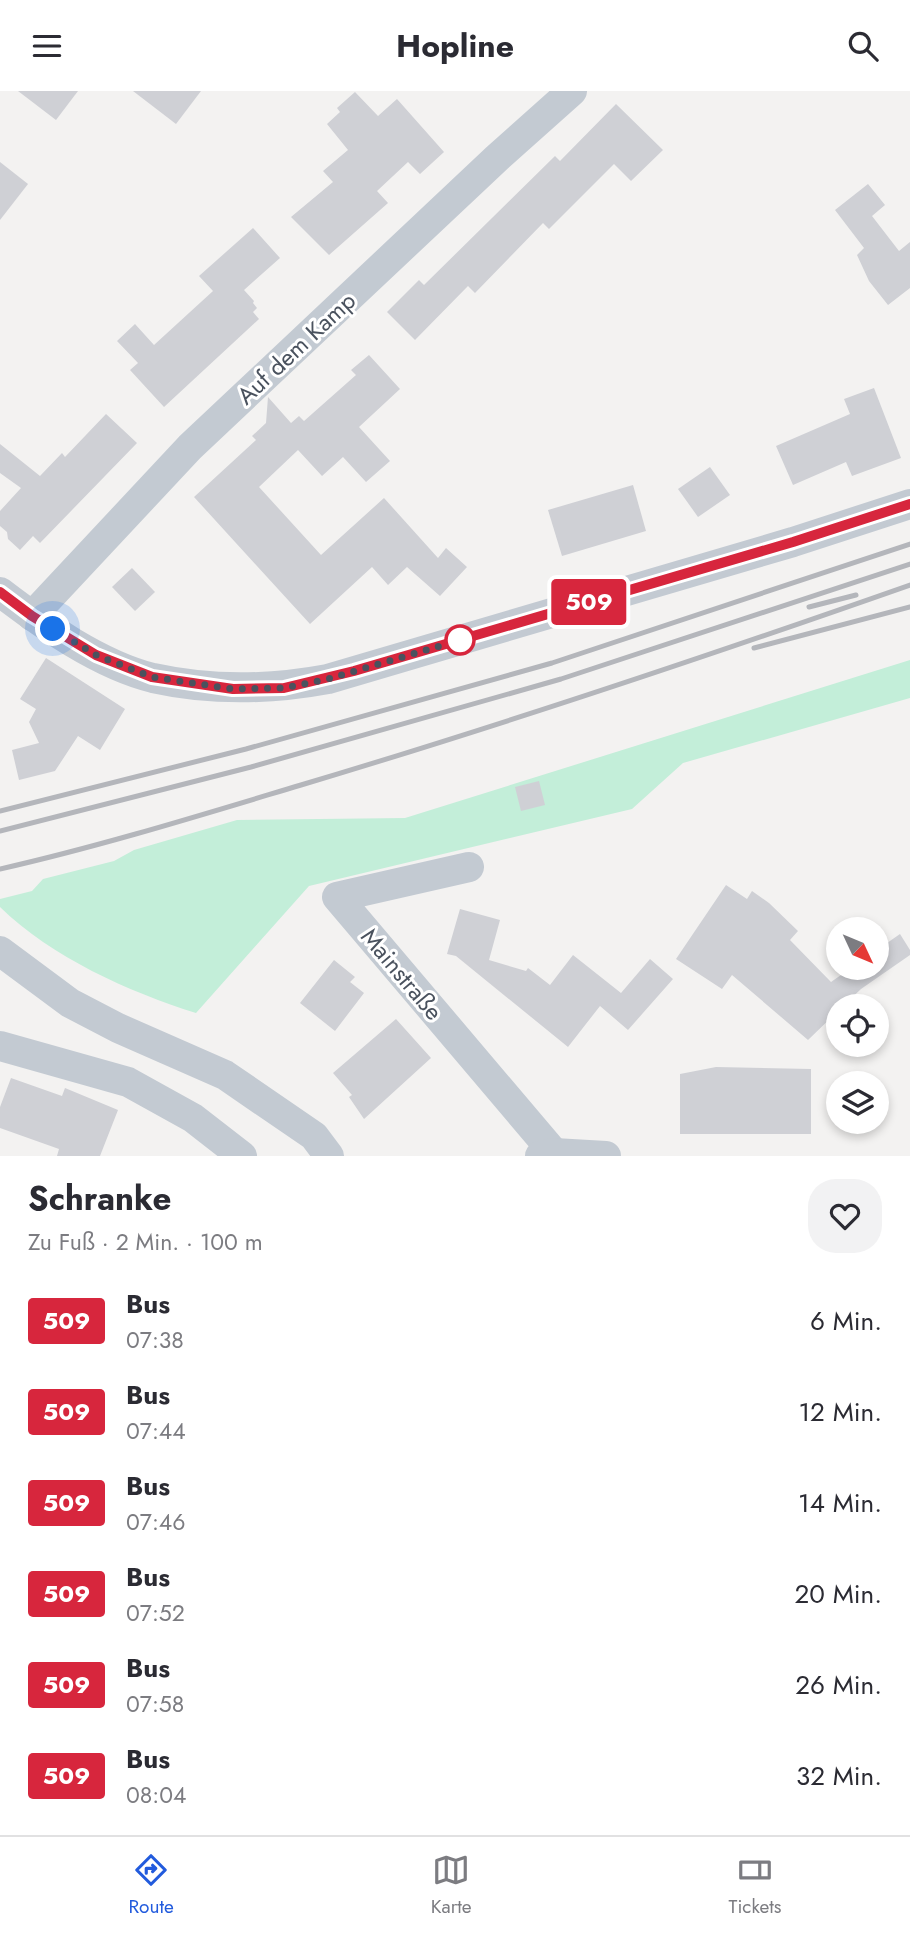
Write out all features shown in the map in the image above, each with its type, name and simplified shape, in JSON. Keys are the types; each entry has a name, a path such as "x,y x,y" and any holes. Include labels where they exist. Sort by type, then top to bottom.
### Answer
{"street":[{"name":"Auf dem Kamp","path":"32,616 190,447 497,158 572,91"},
{"path":"0,592 32,616 96,655 152,677 233,689 284,688 355,671 793,542 910,504"},
{"name":"Mainstraße","path":"469,867 337,897 547,1155"},
{"path":"0,951 70,1003 118,1028 225,1075 314,1136 328,1156"},
{"path":"0,1046 128,1082 193,1118 242,1156"},
{"path":"547,1155 606,1156"}],"green space":[{"path":"910,660 910,698 683,763 632,809 309,886 196,1013 144,995 92,971 43,942 0,907 0,899 32,891 43,879 114,861 134,850 237,820 405,818"}],"building":[{"path":"18,91 78,91 56,120"},
{"path":"133,91 201,91 176,124"},
{"path":"355,92 378,116 397,99 444,152 420,174 408,162 377,191 388,203 329,255 291,217 333,182 323,171 348,150 327,124 340,112 337,108"},
{"path":"616,104 663,150 631,181 614,164 549,229 543,223 475,293 468,286 415,340 387,312 419,280 424,285 555,156 560,161"},
{"path":"0,162 28,184 0,220"},
{"path":"868,184 885,205 872,216 899,251 910,242 910,288 888,305 869,281 857,255 864,248 835,210"},
{"path":"253,228 280,258 244,290 254,301 257,308 253,312 259,319 164,407 130,370 138,363 117,341 135,324 154,345 213,291 199,276"},
{"path":"369,355 400,389 359,427 390,461 366,482 343,457 322,476 298,450 259,487 321,555 384,498 438,558 446,548 467,567 440,596 407,567 388,585 372,567 310,624 194,497 256,440 252,436 266,423 268,397 291,423 299,416 304,421 356,375 351,370"},
{"path":"874,388 901,458 852,476 846,462 793,485 776,446 850,414 844,399"},
{"path":"106,414 137,443 40,543 33,536 20,550 8,539 7,532 0,526 0,511 21,488 0,473 0,444 40,476 62,453 65,457"},
{"path":"710,467 730,495 698,517 678,489"},
{"path":"633,485 646,531 562,556 548,510"},
{"path":"132,568 155,592 135,611 112,587"},
{"path":"46,658 125,709 100,750 78,736 55,771 19,780 12,750 39,743 29,722 36,709 20,699"},
{"path":"539,781 545,805 521,811 515,787"},
{"path":"726,885 747,899 752,891 769,903 798,931 790,940 826,980 874,980 856,994 826,994 826,1023 808,1040 732,975 722,989 676,959"},
{"path":"460,909 500,920 489,960 526,971 528,968 550,985 573,955 621,993 650,959 673,979 628,1030 600,1006 568,1047 456,956 447,954"},
{"path":"900,934 910,950 910,955 889,970 889,942"},
{"path":"334,960 355,977 350,982 364,993 335,1031 300,1003"},
{"path":"396,1019 431,1058 364,1119 349,1097 352,1095 333,1073"},
{"path":"716,1067 811,1069 811,1134 680,1134 680,1074"},
{"path":"11,1078 62,1096 65,1088 118,1110 100,1156 57,1156 59,1149 0,1128 0,1107"}],"railway":[{"path":"0,811 246,749 552,663 910,544"},
{"path":"0,831 251,767 561,679 910,564"},
{"path":"0,869 151,830 454,738 910,585"},
{"path":"809,607 856,595"},
{"path":"754,648 910,607"}],"bus line":[{"name":"509","path":"0,592 32,616 96,655 152,677 233,689 284,688 328,679 793,542 910,504"}],"route":[{"path":"53,629 96,655 152,677 233,689 284,688 328,679 460,640"}]}
